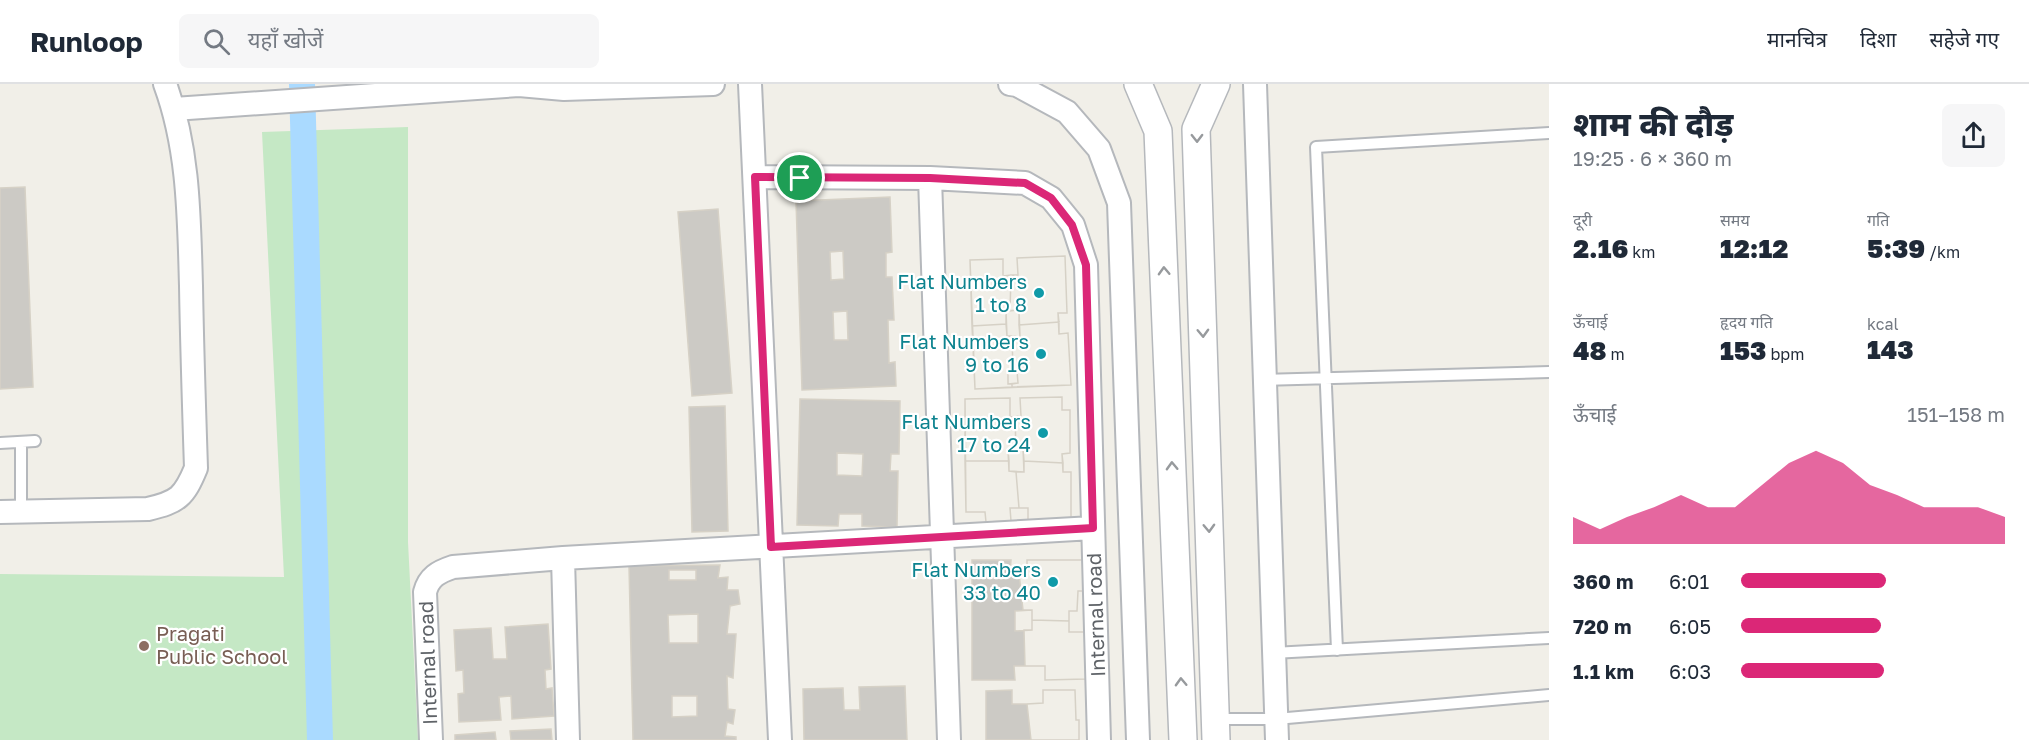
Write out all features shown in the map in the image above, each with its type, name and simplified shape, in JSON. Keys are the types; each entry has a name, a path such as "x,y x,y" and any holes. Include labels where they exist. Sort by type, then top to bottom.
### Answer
{"street":[{"path":"11,512 156,507 172,503 188,488 196,468 188,198 183,152 174,109 165,84"},
{"path":"174,109 518,84 564,89 713,84"},
{"path":"750,84 780,740"},
{"path":"1010,84 1017,85 1067,112 1099,149 1119,203 1138,740"},
{"path":"1138,84 1158,131 1184,740"},
{"path":"1216,84 1196,129 1216,730"},
{"path":"1254,84 1276,729"},
{"name":"Internal road","path":"755,177 930,178 1025,183 1051,198 1072,225 1086,265 1099,740"},
{"path":"930,178 949,740"},
{"name":"Internal road","path":"431,740 425,592 433,576 453,567 563,558 1093,528"},
{"path":"563,558 568,740"}],"lane":[{"path":"1337,650 1316,147 1549,133"},
{"path":"1263,380 1549,372"},
{"path":"0,443 35,441"},
{"path":"11,512 21,442"},
{"path":"1273,653 1549,638"},
{"path":"1216,730 1276,729 1549,695"}],"green space":[{"path":"408,127 408,542 418,740 0,740 0,574 284,577 262,132"}],"building":[{"path":"25,187 33,387 0,389 0,188"},
{"path":"890,197 892,252 886,253 886,277 892,277 894,320 888,320 889,363 895,362 896,386 802,390 796,201","holes":["843,251 844,279 831,280 830,252","847,311 848,340 834,340 833,312"]},
{"path":"718,209 732,393 692,396 678,212"},
{"path":"1065,256 1067,313 1058,313 1059,334 1068,333 1071,385 975,389 970,260 1003,259 1003,276 1018,275 1017,258","holes":["1019,310 1020,337 1007,336 1006,311","1017,371 1018,383 1008,384 1008,372"]},
{"name":"Flat Numbers 1 to 8","path":"1065,256 1067,313 1058,313 1059,322 1019,325 1019,310 1010,311 1011,275 1018,275 1017,258"},
{"path":"1003,259 1003,276 1011,275 1010,311 1006,311 1006,324 972,326 970,260"},
{"name":"Flat Numbers 9 to 16","path":"1059,322 1059,334 1068,333 1071,385 1012,387 1012,384 1018,383 1017,371 1013,371 1012,336 1020,337 1019,325"},
{"path":"1006,324 1007,336 1012,336 1013,371 1008,372 1008,384 1012,384 1012,387 975,389 972,326"},
{"path":"1062,397 1062,410 1070,410 1070,453 1062,454 1063,472 1071,472 1071,521 1028,521 1028,508 1010,508 1011,521 986,522 985,512 966,512 965,399 1010,398 1010,417 1021,416 1020,398","holes":["1023,449 1024,472 1009,471 1008,450"]},
{"name":"Flat Numbers 17 to 24","path":"1062,397 1062,410 1070,410 1070,453 1062,454 1063,463 1024,461 1023,449 1016,450 1015,417 1021,416 1020,398"},
{"path":"1010,398 1010,417 1015,417 1016,450 1008,450 1009,461 965,461 965,399"},
{"path":"800,399 900,401 899,454 891,454 890,471 898,471 897,527 862,526 862,514 839,514 838,526 797,525","holes":["837,453 863,454 862,476 837,475"]},
{"path":"725,406 728,531 692,532 689,407"},
{"path":"965,461 1009,461 1009,471 1016,472 1019,508 1010,508 1011,521 986,522 985,512 966,512"},
{"path":"1024,461 1063,463 1063,472 1071,472 1071,521 1028,521 1028,508 1019,508 1016,472 1024,472"},
{"path":"972,560 1011,560 1010,573 1027,573 1027,560 1086,560 1086,591 1078,591 1077,611 1069,611 1069,632 1086,632 1086,679 1045,680 1045,666 1014,666 1015,680 972,680","holes":["1032,610 1032,630 1015,631 1015,611"]},
{"name":"Flat Numbers 33 to 40","path":"1027,560 1086,560 1086,591 1078,591 1077,611 1069,611 1069,621 1032,620 1032,610 1023,610 1019,573 1027,573"},
{"path":"720,565 718,578 728,577 727,590 738,590 740,604 730,606 727,634 736,634 733,678 727,676 728,709 735,710 733,724 727,722 725,736 736,737 736,740 633,740 629,566","holes":["669,570 696,570 696,580 669,580","698,614 698,643 669,643 668,615","672,696 697,696 697,716 672,717"]},
{"path":"1032,620 1069,621 1069,632 1086,632 1086,679 1045,680 1045,666 1025,666 1024,630 1032,630"},
{"path":"548,624 551,669 545,670 546,689 552,688 554,716 512,719 511,696 499,697 501,720 459,722 458,694 464,693 463,670 456,671 454,630 491,628 493,659 507,659 505,627"},
{"path":"905,686 907,740 804,740 803,689 843,688 844,710 860,710 859,687"},
{"path":"1012,690 1012,704 1027,704 1043,703 1043,690 1075,690 1079,740 986,740 986,691"},
{"path":"1043,690 1075,690 1079,740 1031,740 1027,704 1043,703"},
{"path":"551,729 552,740 511,740 510,731"},
{"path":"495,732 496,740 455,740 455,735"}],"waterway":[{"path":"302,84 320,740"}],"place":[{"name":"Flat Numbers 1 to 8","path":"1039,293"},
{"name":"Flat Numbers 9 to 16","path":"1041,354"},
{"name":"Flat Numbers 17 to 24","path":"1043,433"},
{"name":"Flat Numbers 33 to 40","path":"1053,582"},
{"name":"Pragati Public School","path":"144,646"}],"route":[{"path":"755,177 800,178 930,178 1025,183 1051,198 1072,225 1086,265 1093,528 771,547 755,177"}]}
